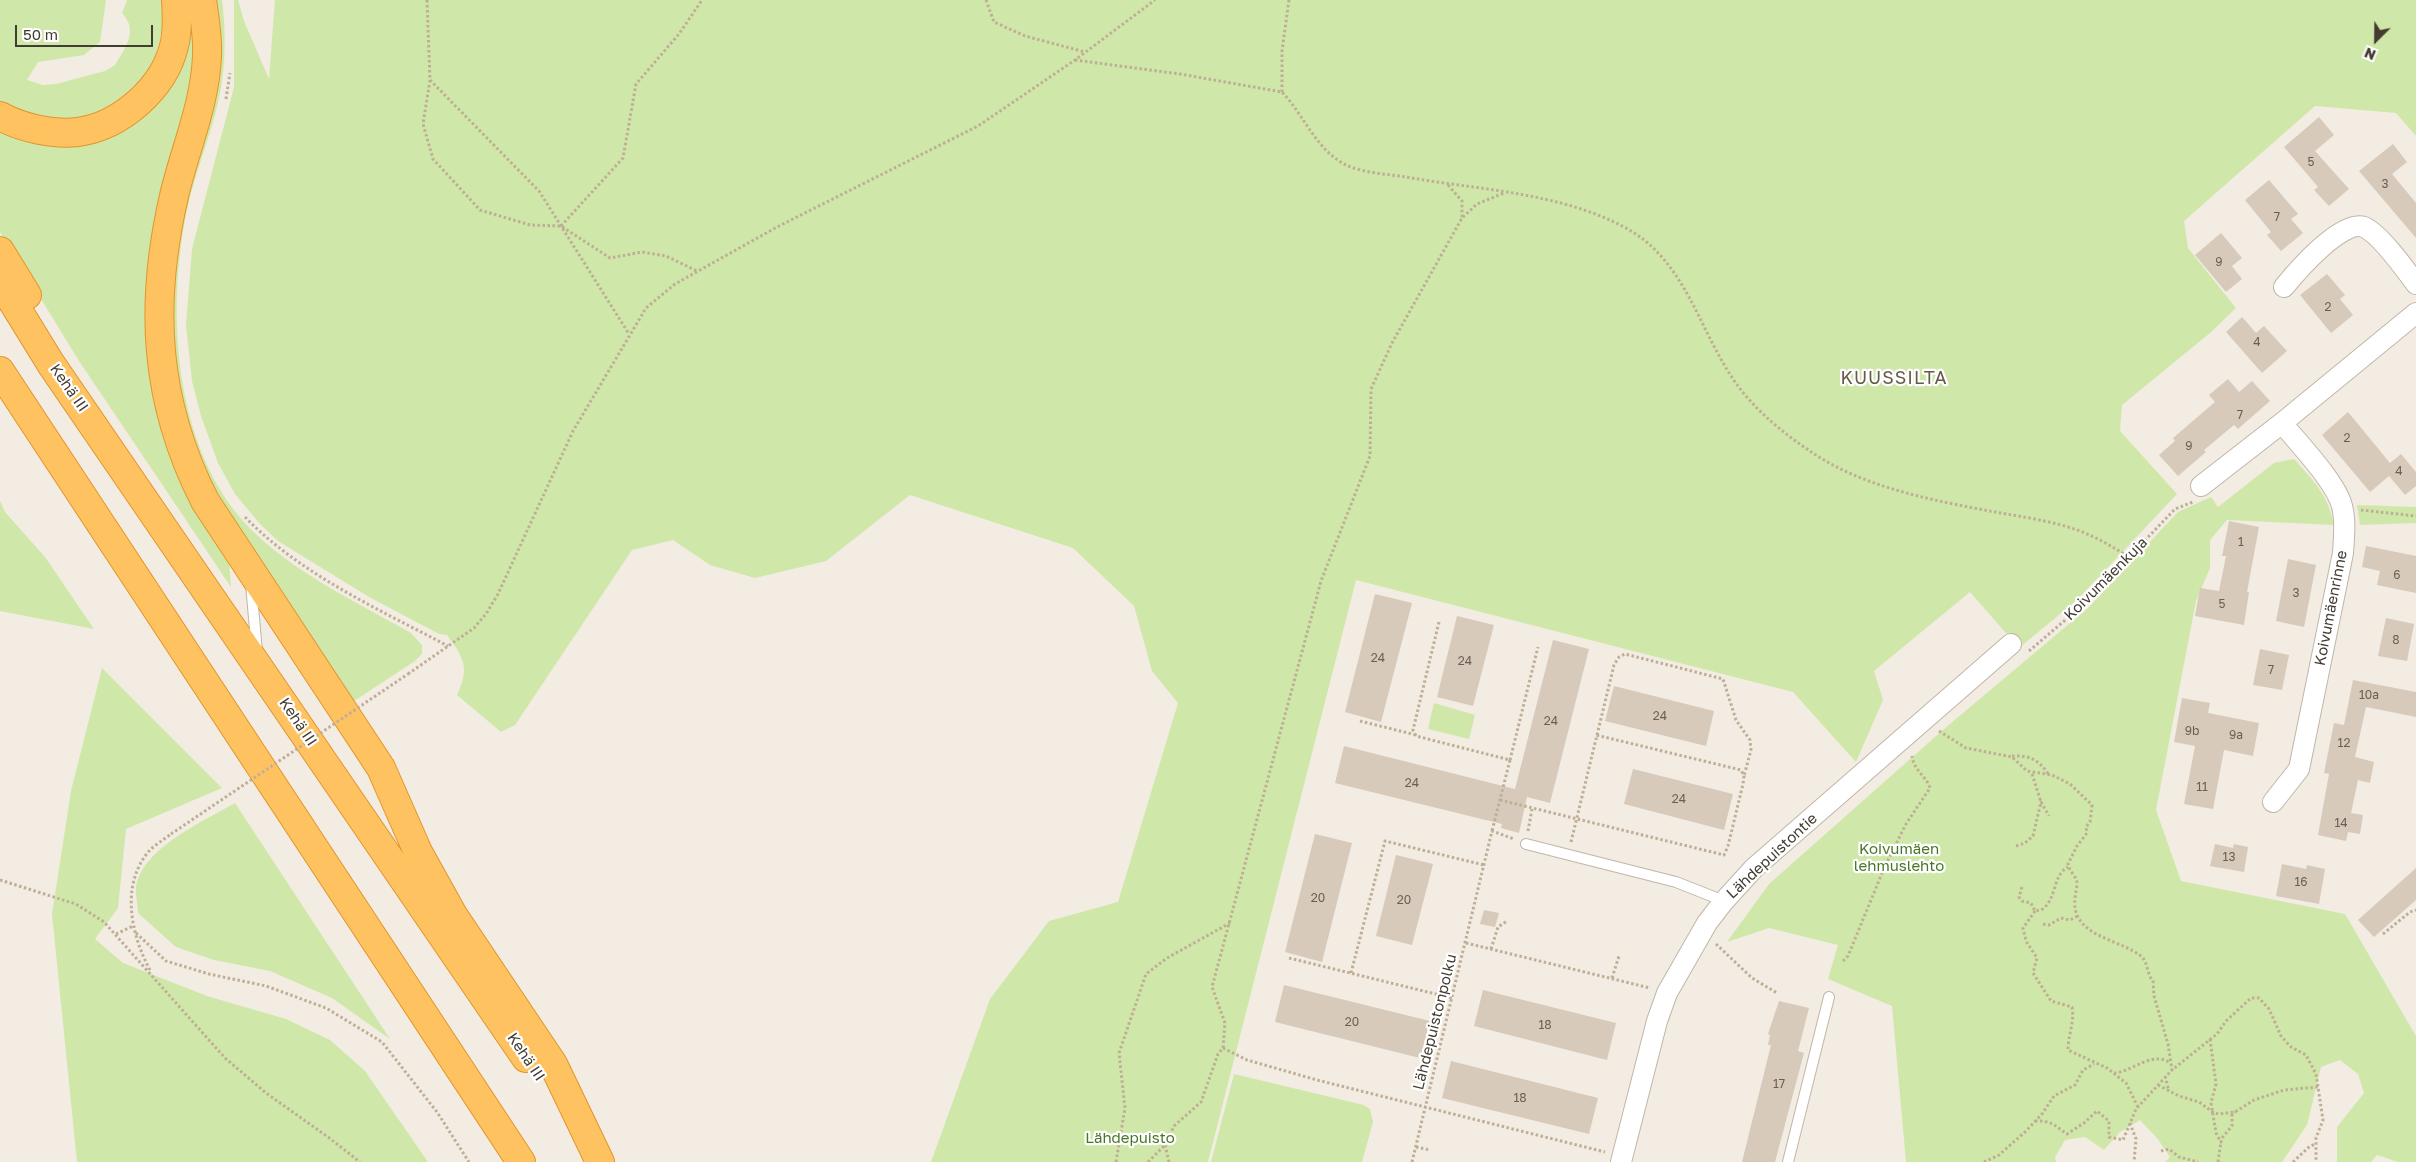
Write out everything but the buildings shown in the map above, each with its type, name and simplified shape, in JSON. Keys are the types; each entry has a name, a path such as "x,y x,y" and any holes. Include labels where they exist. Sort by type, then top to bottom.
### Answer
{"highway":[{"path":"0,116 10,122 34,128 65,132 79,132 120,117 139,102 166,67 174,46 177,22 176,0"},
{"path":"202,0 207,35 206,74 201,102 174,194 162,252 159,281 160,345 170,408 179,442 191,474 205,502 381,768 422,860 454,915 553,1064 598,1162"},
{"path":"0,251 63,353 103,437"},
{"name":"Kehä III","path":"0,281 51,364 258,663 598,1162"},
{"path":"0,371 521,1162"},
{"path":"0,396 55,456"}],"street":[{"path":"2284,287 2300,267 2336,235 2349,227 2356,226 2365,228 2374,234 2416,284"},
{"path":"2203,484 2282,423 2416,313"},
{"name":"Koivumäenrinne","path":"2273,802 2299,769 2343,553 2343,508 2332,485 2282,423"},
{"name":"Lähdepuistontie","path":"1621,1159 1667,993 1692,947 1724,901 1754,868 2019,648"}],"lane":[{"path":"250,571 258,663"},
{"path":"1526,844 1676,882 1724,901"},
{"path":"1788,1162 1829,997"}],"path":[{"path":"427,0 430,80 423,124 433,159 480,210 530,225 561,226 610,258 642,252 666,256 698,271"},
{"path":"561,226 622,158 636,84 679,34 702,0"},
{"path":"986,0 994,22 1025,36 1085,52"},
{"path":"154,977 145,961 133,926 130,905 138,869 149,851 170,834 408,674 480,622 498,594 573,431 646,308 675,284 776,227 978,126 1074,60 1155,0"},
{"path":"1282,92 1282,51 1289,0"},
{"path":"1074,60 1170,73 1282,92 1293,104 1310,131 1327,150 1345,164 1448,185 1505,192 1570,205 1593,212 1627,228 1658,252 1680,278 1708,336 1734,380 1759,411 1806,449 1836,468 1891,488 2077,530 2104,541 2129,557"},
{"path":"224,105 229,88 230,71"},
{"path":"430,80 539,191 629,334"},
{"path":"1448,185 1462,201 1462,218"},
{"path":"1148,1162 1165,1145 1174,1126 1201,1102 1218,1054 1223,1048 1225,1023 1212,988 1321,580 1370,456 1370,389 1392,343 1462,218 1477,204 1505,192"},
{"name":"Koivumäenkuja","path":"2019,648 2084,604 2175,509 2202,498 2203,484"},
{"path":"2343,508 2416,516"},
{"path":"240,511 272,543 308,567 372,606 448,646"},
{"path":"1416,736 1413,730 1439,622"},
{"path":"1466,943 1538,647"},
{"path":"1500,800 1532,809 1576,820 1724,856 1751,750 1750,740 1736,720 1722,679 1625,654 1619,657 1614,665 1596,735 1576,820 1568,855"},
{"path":"1360,721 1510,760"},
{"path":"1936,728 1966,748 2012,756 2030,757 2041,763 2049,775"},
{"path":"1596,735 1734,768 1741,770 1744,776"},
{"path":"1843,961 1848,956 1864,913 1906,824 1930,788 1930,784 1913,763 1912,750 1904,756"},
{"path":"2012,756 2032,774 2041,802 2049,816"},
{"path":"2032,774 2049,775 2070,784 2092,805 2090,822 2086,827 2087,833 2070,857 2068,867 2077,882 2074,901 2078,916 2090,930 2119,943 2143,958 2150,978 2153,981 2154,996 2168,1044 2172,1070"},
{"path":"2016,846 2019,843 2025,843 2033,836 2041,802"},
{"path":"1492,831 1526,844 1532,809"},
{"path":"1351,973 1384,841 1484,865"},
{"path":"2068,867 2059,873 2054,890 2045,908 2035,911 2023,928 2026,941 2037,958 2033,967 2034,979 2043,988 2051,1001 2072,1007 2074,1020 2070,1030 2068,1050 2074,1054 2084,1056 2128,1084 2138,1107"},
{"path":"0,880 76,904 104,922 154,977 203,1036 225,1058 266,1093 360,1162"},
{"path":"2022,886 2020,898 2034,905 2035,911"},
{"path":"2383,934 2410,912 2416,910"},
{"path":"2043,924 2048,925 2062,918 2070,920 2078,916"},
{"path":"1491,949 1498,927 1507,921"},
{"path":"1116,1162 1125,1108 1119,1054 1146,974 1167,958 1230,923"},
{"path":"116,934 133,926"},
{"path":"136,933 166,961 209,974 266,986 326,1008 382,1042 437,1112 469,1162"},
{"path":"1711,951 1722,935"},
{"name":"Lähdepuistonpolku","path":"1412,1162 1466,943 1667,993"},
{"path":"1716,943 1752,978 1776,993"},
{"path":"1612,978 1619,956"},
{"path":"1289,958 1452,998"},
{"path":"2035,1122 2044,1121 2053,1124 2067,1134 2084,1123 2097,1111 2109,1121 2109,1136 2119,1141 2124,1140 2130,1122 2138,1107 2165,1076 2210,1039 2251,998 2259,998 2269,1009 2278,1030 2288,1044 2306,1055 2311,1061 2318,1087 2322,1120 2316,1138 2316,1162"},
{"path":"2210,1039 2216,1084 2211,1103 2216,1133 2221,1142"},
{"path":"1223,1048 1256,1063 1621,1159"},
{"path":"2113,1073 2124,1072 2150,1060 2160,1059 2170,1062"},
{"path":"1984,1162 1998,1155 2035,1122 2054,1096 2075,1085 2083,1070 2094,1064"},
{"path":"2165,1076 2170,1091"},
{"path":"2158,1085 2199,1102 2214,1113 2235,1112"},
{"path":"2218,1162 2221,1142 2232,1126 2232,1114 2254,1100 2284,1090 2318,1087"},
{"path":"2130,1122 2136,1139 2134,1162"},
{"path":"2294,1162 2310,1146 2316,1144"},
{"path":"1165,1145 1169,1162"},
{"path":"1416,1147 1430,1150"},
{"path":"2161,1151 2169,1149 2179,1157 2198,1162"}],"green space":[{"path":"0,0 106,0 100,42 84,55 38,62 27,80 43,85 56,84 105,71 115,65 129,39 129,26 122,13 127,0 163,0 163,21 160,41 146,75 134,90 120,102 102,111 70,120 52,122 44,120 0,105"},
{"path":"193,0 196,66 154,234 146,290 147,313 229,561 231,587 79,361 0,232 0,127 136,117"},
{"path":"212,0 222,0 225,37 224,61 219,98 190,196 180,251 177,294 178,339 183,384 193,427 208,468 230,504 258,536 312,577 411,633 422,645 422,654 415,661 351,703 232,527 194,450 174,369 169,283"},
{"name":"Lähdepuisto","path":"234,0 238,0 244,21 269,79 275,0 2416,0 2416,136 2396,113 2315,106 2184,221 2188,248 2236,308 2210,333 2122,405 2120,431 2177,494 2077,600 2019,648 1970,592 1874,671 1883,700 1856,762 1793,692 1356,580 1208,1162 931,1162 990,999 1049,921 1118,902 1178,703 1152,671 1134,606 1073,548 910,495 826,561 755,578 710,565 673,540 632,550 515,725 501,732 457,695 463,677 463,664 458,650 447,635 439,634 369,597 278,541 260,524 235,494 218,463 201,416 192,381 186,325 192,249 234,87"},
{"name":"Koivumäen lehmuslehto","path":"2294,459 2324,497 2334,525 2227,520 2210,540 2210,568 2196,601 2156,810 2181,881 2345,914 2416,1036 2416,1162 2398,1162 2377,1155 2371,1162 2337,1162 2337,1127 2364,1093 2358,1074 2340,1060 2321,1067 2307,1125 2282,1162 2165,1162 2170,1157 2157,1138 2140,1120 2120,1132 2104,1150 2085,1137 2065,1140 2055,1157 2056,1162 1906,1162 1892,1006 1828,979 1838,945 1769,928 1727,942 1769,884 1944,729 2088,608 2178,512 2211,497 2218,507 2274,463"},
{"path":"0,501 5,512 45,557 94,629 0,611"},
{"path":"2357,505 2416,507 2416,523 2360,525"},
{"path":"102,668 222,788 126,829 118,908 95,939 123,963 207,996 286,1019 330,1040 365,1071 428,1162 77,1162 52,914 71,791"},
{"path":"1434,703 1475,715 1469,739 1428,729"},
{"path":"235,803 390,1039 332,998 270,971 214,960 176,947 138,913 136,885 143,869 152,857 164,846 193,826"},
{"path":"1234,1074 1364,1105 1370,1109 1373,1122 1362,1162 1211,1162"}],"district":[{"name":"KUUSSILTA","path":"1894,378"}]}
